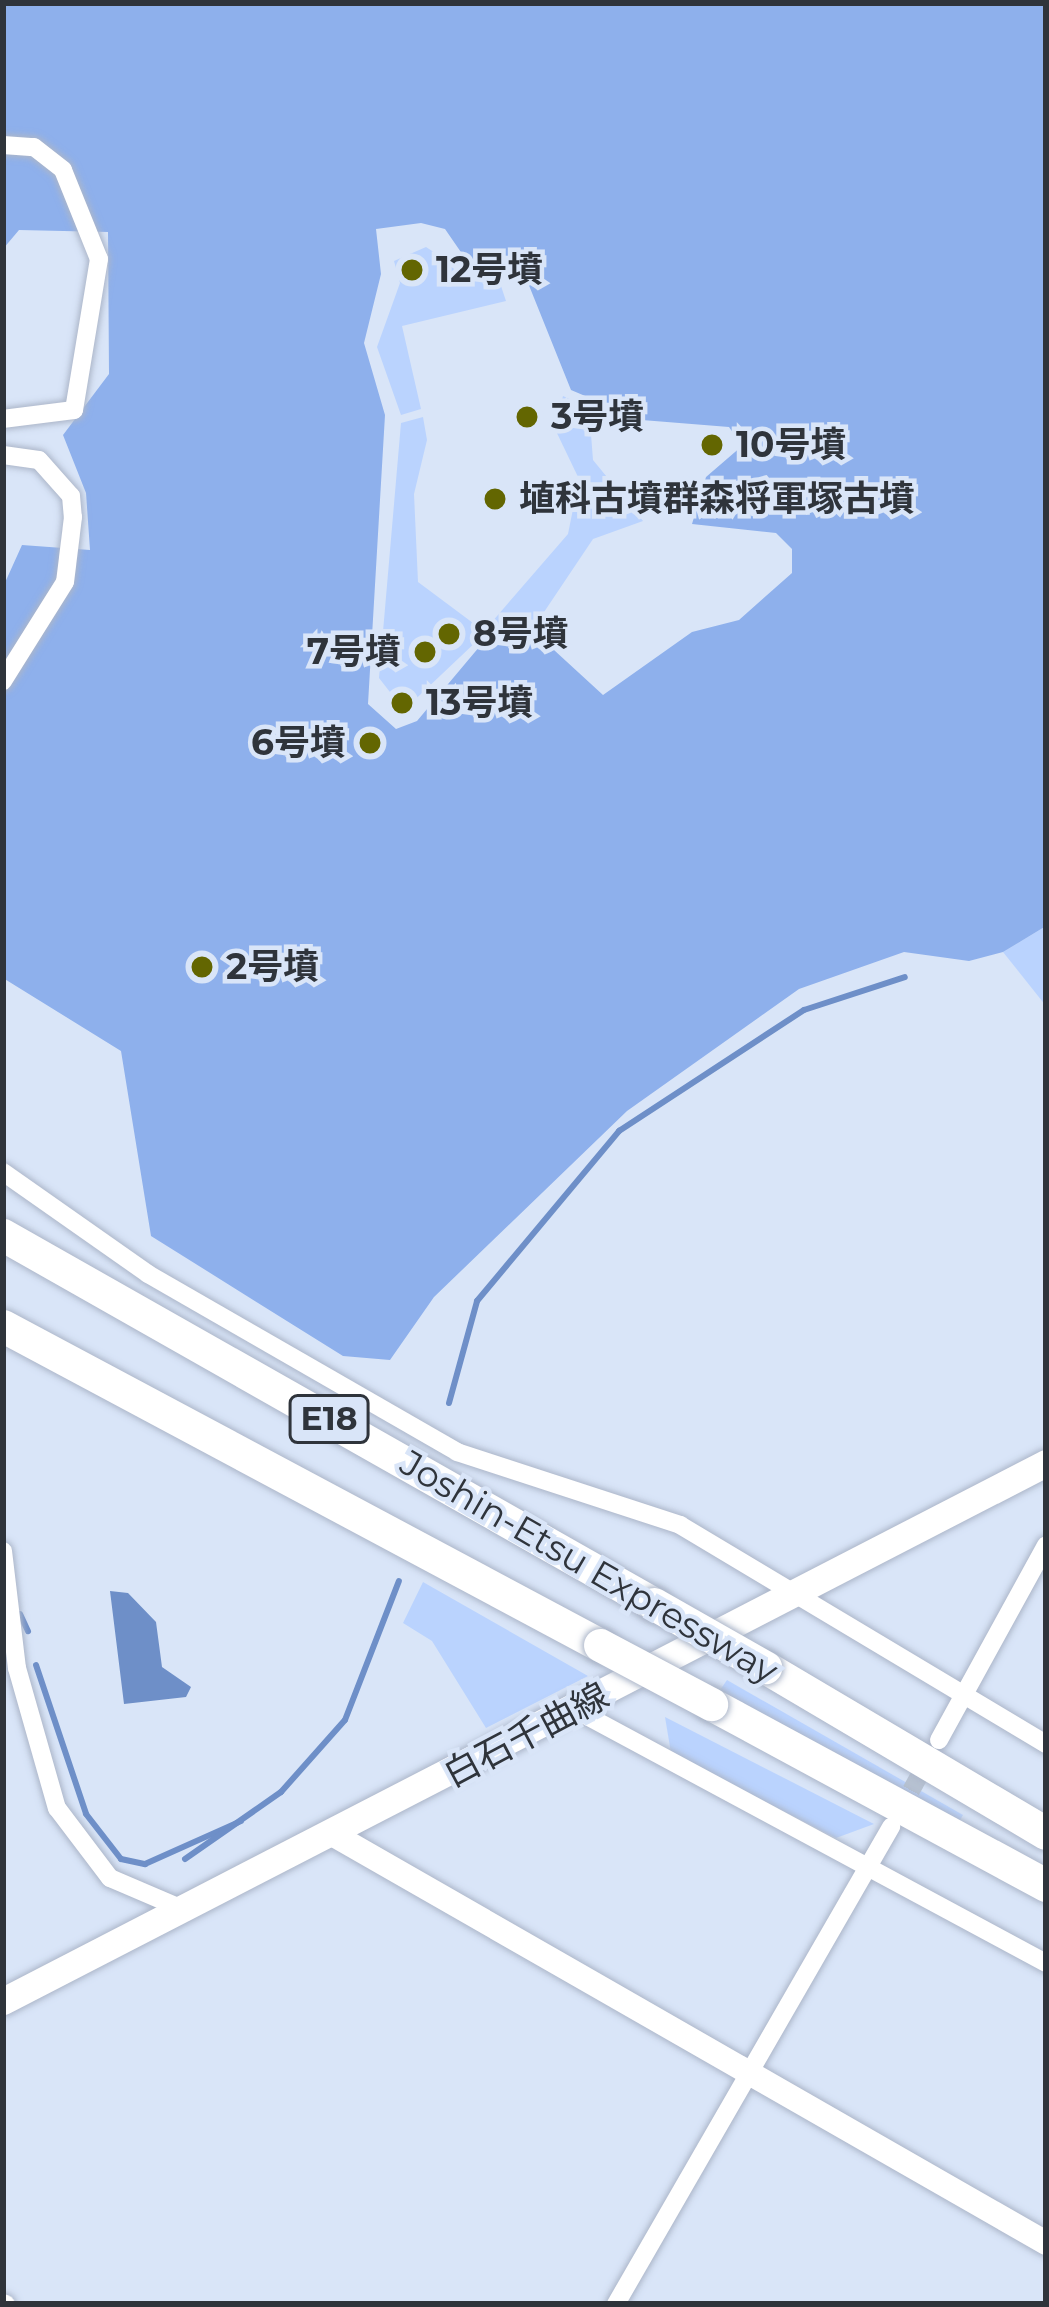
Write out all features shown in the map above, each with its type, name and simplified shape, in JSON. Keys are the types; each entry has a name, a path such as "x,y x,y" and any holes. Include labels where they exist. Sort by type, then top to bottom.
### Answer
{"highway":[{"name":"Joshin-Etsu Expressway","path":"3,1235 765,1667 1046,1833"},
{"name":"Joshin-Etsu Expressway","path":"3,1326 1046,1885"}],"main road":[{"name":"白石千曲線","path":"3,2001 334,1835 1046,1463"}],"street":[{"path":"3,145 34,147 63,170 99,260 74,410 3,419"},
{"path":"3,455 39,460 58,477 73,518 65,582 3,681"},
{"path":"3,1172 148,1274 457,1452 680,1525 963,1700 1046,1744"},
{"path":"939,1740 1046,1545"},
{"path":"3,1550 17,1668 56,1808 110,1878 185,1910"},
{"path":"576,1710 1046,1963"},
{"path":"616,2304 891,1827"},
{"path":"334,1835 1046,2243"}],"shaded area":[{"path":"3,3 1046,3 1046,926 1003,952 969,961 904,952 799,989 627,1111 434,1297 390,1360 343,1356 151,1236 121,1051 3,978 3,587 22,545 90,550 86,493 63,435 109,374 108,232 19,230 3,249","holes":["421,223 445,229 465,258 522,268 571,390 642,420 729,427 742,446 706,477 692,524 776,533 792,549 792,573 739,620 692,632 603,695 542,639 515,638 480,646 417,721 396,729 368,704 385,415 364,343 381,274 376,229"]},
{"path":"426,247 467,274 498,277 506,301 402,326 421,409 401,415 377,347 400,283 394,261"},
{"path":"563,396 589,408 593,460 643,521 593,539 534,627 479,639 404,710 379,678 401,423 423,417 427,440 414,494 418,582 473,623 491,623 568,534 579,479 555,429"},
{"path":"1046,926 1046,1006 1003,952"},
{"path":"423,1582 588,1676 486,1728 432,1641 403,1623"},
{"path":"110,1591 128,1593 156,1622 162,1667 191,1687 186,1697 124,1704"},
{"path":"727,1680 963,1815 959,1822 718,1693"},
{"path":"665,1717 874,1824 836,1838 671,1753"}],"waterway":[{"path":"449,1403 477,1301 619,1131 804,1010 905,977"},
{"path":"185,1859 281,1792 345,1720 399,1581"},
{"path":"20,1614 28,1631"},
{"path":"36,1665 86,1814 121,1859 145,1864 241,1821"}],"tunnel":[{"path":"898,1814 928,1760"}],"place":[{"name":"12号墳","path":"412,270"},
{"name":"3号墳","path":"527,417"},
{"name":"10号墳","path":"712,445"},
{"name":"埴科古墳群森将軍塚古墳","path":"495,499"},
{"name":"8号墳","path":"449,634"},
{"name":"7号墳","path":"425,652"},
{"name":"13号墳","path":"402,703"},
{"name":"6号墳","path":"370,743"},
{"name":"2号墳","path":"202,967"}]}
